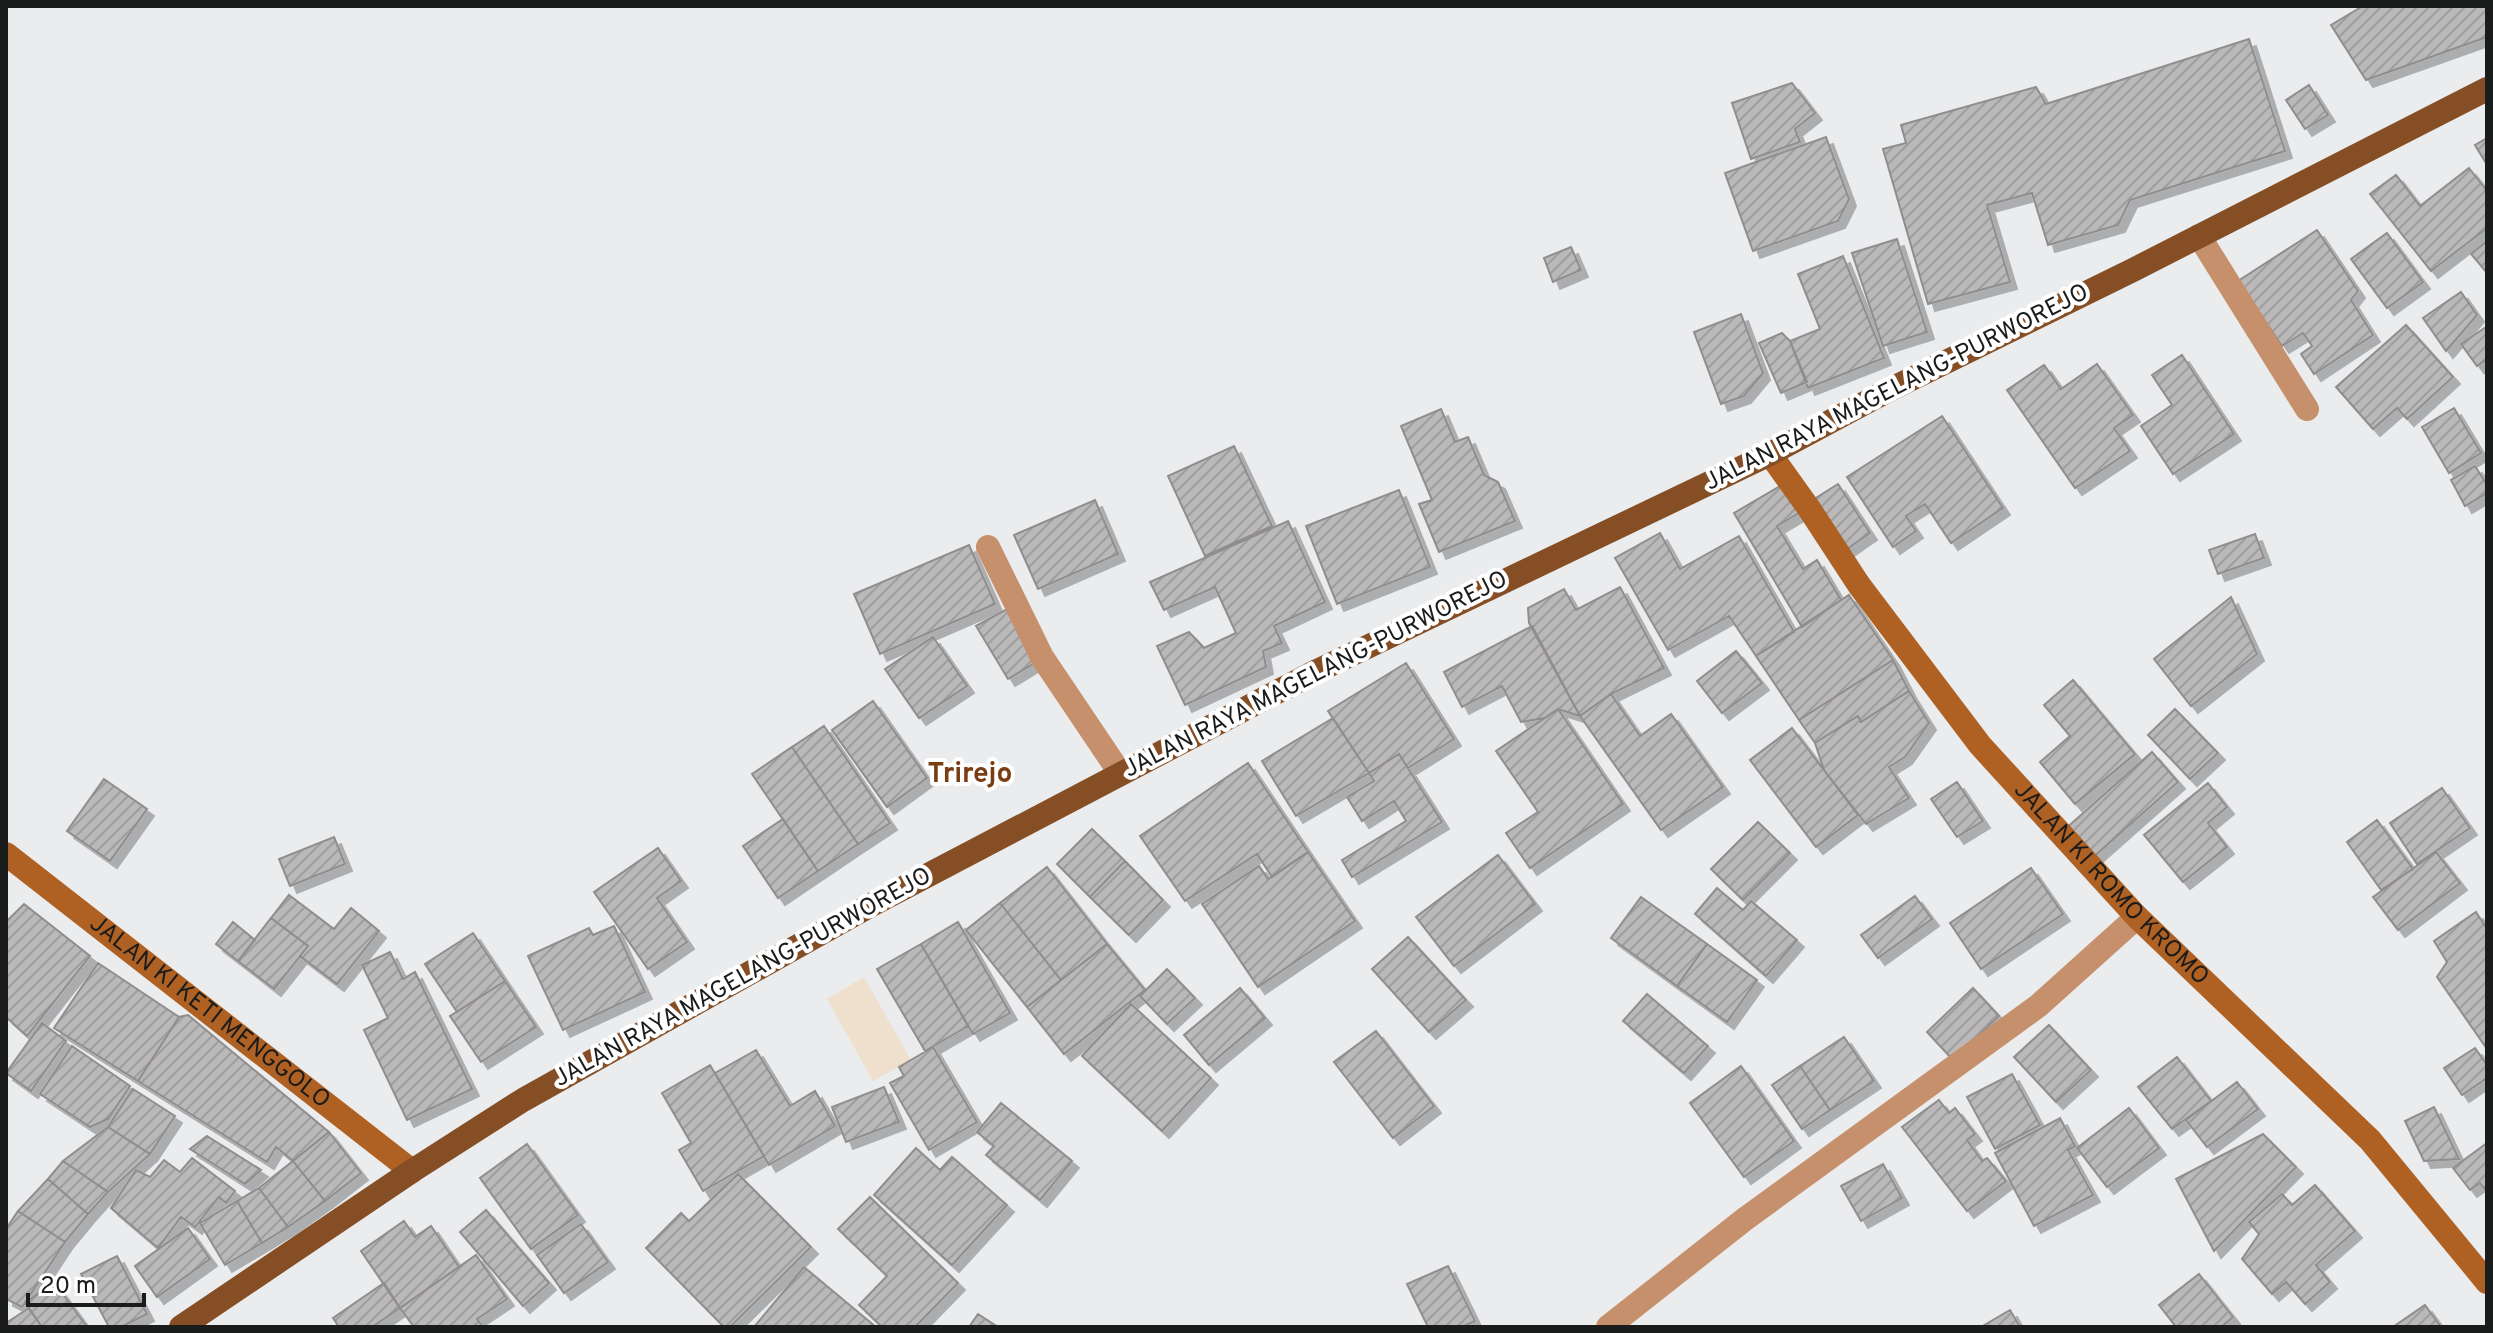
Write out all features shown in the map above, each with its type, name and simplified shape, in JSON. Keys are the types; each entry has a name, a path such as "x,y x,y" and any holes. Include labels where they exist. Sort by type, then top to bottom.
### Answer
{"main road":[{"name":"JALAN RAYA MAGELANG-PURWOREJO","path":"181,1327 523,1100 757,967 1317,671 1770,454 1891,389 2487,89"}],"street":[{"path":"2199,236 2307,409"},
{"name":"JALAN KI ROMO KROMO","path":"1770,454 1859,585 1980,745 2137,917 2370,1140 2487,1282"},
{"path":"988,547 1042,657 1120,773"},
{"name":"JALAN KI KETI MENGGOLO","path":"6,854 412,1171"},
{"path":"1608,1327 1745,1219 2038,1006 2137,917"}],"shaded area":[{"path":"864,977 911,1060 873,1081 827,999"}],"building":[{"path":"2363,6 2487,6 2487,37 2366,80 2331,25"},
{"path":"2249,39 2285,151 2130,200 2118,225 2048,245 2032,193 1987,205 2010,282 1928,304 1883,149 1906,143 1901,125 2036,87 2046,104"},
{"path":"1792,83 1815,113 1795,129 1800,142 1751,159 1732,103"},
{"path":"2309,85 2328,115 2305,129 2286,100"},
{"path":"1826,137 1849,199 1838,221 1753,251 1725,173"},
{"path":"2487,138 2487,165 2475,145"},
{"path":"2469,168 2487,191 2487,228 2431,271 2370,194 2396,175 2420,206"},
{"path":"2317,230 2358,291 2351,300 2373,335 2314,374 2301,354 2312,346 2303,333 2282,346 2238,281"},
{"path":"2387,233 2423,282 2387,308 2351,259"},
{"path":"1897,239 1927,332 1883,346 1852,253"},
{"path":"2487,241 2487,273 2471,254"},
{"path":"1571,247 1581,270 1553,282 1544,258"},
{"path":"1843,256 1884,358 1808,388 1790,341 1820,329 1798,274"},
{"path":"2461,292 2477,315 2446,351 2423,318"},
{"path":"1741,314 1763,373 1744,396 1721,404 1694,332"},
{"path":"2406,325 2453,377 2407,419 2397,408 2373,429 2336,387"},
{"path":"2486,327 2487,359 2477,366 2461,344"},
{"path":"1782,333 1790,341 1807,382 1781,393 1759,343"},
{"path":"2182,355 2234,434 2173,474 2141,426 2172,405 2152,375"},
{"path":"2097,364 2133,415 2114,428 2130,451 2075,488 2007,390 2044,365 2061,389"},
{"path":"2454,408 2481,453 2449,473 2422,427"},
{"path":"1441,409 1455,442 1468,437 1484,475 1498,482 1515,521 1439,552 1419,504 1432,500 1401,426"},
{"path":"1942,416 2003,508 1951,543 1925,504 1906,516 1916,531 1893,547 1847,477"},
{"path":"1234,446 1272,526 1205,556 1168,476"},
{"path":"2475,466 2487,485 2487,493 2465,506 2451,480"},
{"path":"1787,482 1804,510 1777,526 1803,569 1817,560 1841,600 1802,627 1734,513"},
{"path":"1838,484 1870,533 1844,551 1811,501"},
{"path":"1399,490 1430,567 1337,604 1306,526"},
{"path":"1095,500 1118,554 1038,589 1014,535"},
{"path":"1288,521 1325,602 1274,626 1282,643 1263,651 1266,667 1185,705 1157,646 1189,632 1204,648 1236,633 1215,587 1164,610 1150,582"},
{"path":"1660,533 1680,569 1739,536 1794,632 1756,656 1729,616 1668,650 1615,558"},
{"path":"2255,534 2264,558 2218,574 2209,550"},
{"path":"969,545 995,604 880,654 854,594"},
{"path":"1620,587 1664,668 1611,694 1580,716 1529,623 1528,608 1564,589 1576,610"},
{"path":"1849,595 1893,660 1799,720 1756,656"},
{"path":"2231,597 2257,654 2191,706 2154,659"},
{"path":"1007,609 1038,661 1008,679 976,626"},
{"path":"1532,626 1580,716 1558,709 1545,718 1521,722 1502,686 1462,707 1444,672"},
{"path":"933,637 967,686 919,718 885,669"},
{"path":"1736,651 1762,683 1722,713 1697,681"},
{"path":"1893,660 1909,691 1861,722 1858,716 1815,743 1799,720"},
{"path":"1406,663 1454,739 1408,768 1399,754 1369,773 1328,711"},
{"path":"2073,680 2135,754 2075,804 2040,762 2070,736 2044,705"},
{"path":"1909,691 1929,723 1905,757 1889,767 1909,798 1866,824 1824,770 1815,743 1858,716 1861,722"},
{"path":"1611,694 1640,736 1671,714 1723,787 1661,830 1580,716"},
{"path":"873,701 927,778 887,807 832,730"},
{"path":"1558,709 1623,804 1530,868 1506,833 1538,812 1496,751"},
{"path":"2175,709 2218,753 2190,779 2148,735"},
{"path":"1333,718 1369,773 1296,816 1262,761"},
{"path":"824,726 890,823 858,844 792,747"},
{"path":"1792,728 1858,815 1816,847 1750,760"},
{"path":"792,747 858,844 818,871 752,774"},
{"path":"2152,752 2178,782 2090,860 2064,830"},
{"path":"1399,754 1442,822 1352,877 1342,860 1406,821 1394,801 1362,821 1347,797 1374,781 1369,773"},
{"path":"1248,763 1308,852 1272,877 1257,854 1185,901 1140,836"},
{"path":"104,779 147,809 110,861 67,831"},
{"path":"1957,782 1983,821 1957,837 1931,799"},
{"path":"2208,783 2227,807 2208,823 2227,847 2183,882 2144,835"},
{"path":"2442,788 2470,828 2417,864 2390,823"},
{"path":"783,819 818,871 778,898 743,846"},
{"path":"2377,820 2413,869 2381,890 2347,842"},
{"path":"1758,822 1790,853 1743,900 1711,869"},
{"path":"1092,829 1125,861 1090,897 1057,864"},
{"path":"334,837 345,864 290,886 279,859"},
{"path":"658,848 681,881 657,898 687,942 648,969 594,892"},
{"path":"1308,852 1355,921 1258,987 1202,904 1259,866 1268,879"},
{"path":"2436,852 2460,883 2398,930 2373,897"},
{"path":"1498,855 1535,904 1454,966 1416,917"},
{"path":"1125,861 1163,900 1129,935 1090,897"},
{"path":"1047,867 1107,944 1061,980 1000,903"},
{"path":"2031,868 2063,914 1981,969 1950,923"},
{"path":"1717,888 1743,910 1751,901 1797,940 1766,976 1695,914"},
{"path":"289,895 334,929 351,908 379,931 337,984 300,956 308,946 271,918"},
{"path":"1915,896 1932,919 1878,958 1861,935"},
{"path":"1641,897 1707,944 1677,986 1611,938"},
{"path":"1000,903 1061,980 1027,1007 966,930"},
{"path":"24,904 90,956 27,1036 6,1017 6,922"},
{"path":"2476,912 2487,929 2487,1049 2437,977 2447,962 2434,941"},
{"path":"271,918 308,946 274,989 238,961"},
{"path":"233,922 255,940 238,961 216,944"},
{"path":"958,922 1010,1013 973,1034 921,944"},
{"path":"614,926 645,992 563,1030 528,956 589,928 593,935"},
{"path":"473,933 505,981 457,1012 425,964"},
{"path":"1408,937 1466,1000 1429,1032 1372,969"},
{"path":"921,944 968,1026 925,1051 877,969"},
{"path":"1107,944 1145,990 1064,1054 1027,1007"},
{"path":"1707,944 1757,980 1727,1022 1677,986"},
{"path":"390,952 403,979 415,972 472,1089 407,1120 364,1030 388,1018 362,965"},
{"path":"98,963 179,1017 138,1081 54,1028"},
{"path":"1167,969 1195,998 1167,1024 1140,996"},
{"path":"505,981 536,1027 481,1062 450,1016"},
{"path":"1240,988 1265,1018 1209,1065 1184,1035"},
{"path":"1973,988 1999,1016 1953,1060 1927,1032"},
{"path":"1647,994 1708,1046 1684,1073 1623,1021"},
{"path":"1131,1004 1211,1078 1162,1131 1082,1056"},
{"path":"188,1015 329,1132 293,1161 276,1147 267,1162 138,1081 179,1017"},
{"path":"42,1023 66,1041 31,1091 6,1073"},
{"path":"2049,1025 2091,1070 2056,1102 2014,1057"},
{"path":"1376,1031 1434,1106 1393,1138 1334,1062"},
{"path":"1844,1037 1874,1081 1830,1110 1800,1066"},
{"path":"72,1046 130,1086 108,1119 90,1127 40,1094"},
{"path":"933,1047 977,1122 929,1150 890,1083 904,1076 899,1067"},
{"path":"2475,1048 2487,1065 2487,1078 2462,1095 2444,1068"},
{"path":"756,1050 790,1106 815,1091 835,1126 769,1165 715,1073"},
{"path":"2177,1057 2211,1101 2172,1129 2138,1087"},
{"path":"710,1065 764,1156 703,1191 679,1150 691,1143 662,1093"},
{"path":"1741,1066 1794,1141 1744,1177 1690,1103"},
{"path":"1800,1066 1830,1110 1802,1129 1772,1085"},
{"path":"2012,1074 2040,1125 1995,1149 1967,1097"},
{"path":"2237,1082 2258,1109 2207,1147 2186,1120"},
{"path":"884,1087 899,1122 846,1142 832,1107"},
{"path":"133,1089 175,1116 150,1154 108,1127"},
{"path":"1939,1100 1949,1113 1955,1108 1975,1134 1967,1140 1982,1161 1987,1158 2006,1181 1967,1211 1902,1127"},
{"path":"1001,1103 1072,1161 1040,1200 986,1155 994,1146 977,1132"},
{"path":"2434,1107 2459,1159 2424,1161 2405,1121"},
{"path":"2129,1108 2159,1148 2107,1187 2077,1148"},
{"path":"2060,1118 2075,1146 2068,1150 2093,1195 2034,1226 1995,1153"},
{"path":"108,1127 150,1154 108,1192 63,1161"},
{"path":"329,1132 361,1173 325,1201 293,1161"},
{"path":"2263,1134 2296,1167 2214,1251 2176,1179"},
{"path":"207,1136 261,1170 245,1184 190,1149"},
{"path":"2487,1143 2487,1192 2480,1183 2470,1190 2453,1168"},
{"path":"527,1144 578,1215 531,1249 480,1178"},
{"path":"916,1148 940,1170 952,1157 1007,1205 952,1265 874,1195"},
{"path":"192,1158 235,1191 226,1203 219,1197 195,1227 181,1217 158,1248 111,1208 136,1170 150,1177 164,1160 180,1172"},
{"path":"63,1161 108,1192 88,1214 48,1179"},
{"path":"293,1161 325,1201 288,1227 259,1188"},
{"path":"1883,1164 1902,1198 1861,1221 1841,1186"},
{"path":"738,1174 811,1247 730,1327 724,1327 646,1248 681,1213 689,1221"},
{"path":"48,1179 88,1214 65,1242 18,1211"},
{"path":"2315,1185 2355,1231 2316,1265 2330,1282 2305,1304 2286,1282 2272,1294 2242,1259 2259,1234 2249,1222 2282,1194 2292,1205"},
{"path":"259,1188 288,1227 262,1243 237,1201"},
{"path":"870,1197 958,1283 915,1327 882,1327 859,1305 887,1276 838,1229"},
{"path":"237,1201 262,1243 225,1265 200,1223"},
{"path":"486,1210 549,1283 523,1306 460,1232"},
{"path":"18,1211 65,1242 22,1307 6,1299 6,1229"},
{"path":"404,1221 415,1237 431,1226 459,1267 400,1308 361,1251"},
{"path":"581,1224 608,1262 564,1293 537,1255"},
{"path":"188,1228 210,1259 157,1297 135,1266"},
{"path":"476,1255 507,1299 477,1319 483,1327 414,1327 400,1308"},
{"path":"117,1256 147,1314 121,1327 109,1327 81,1274"},
{"path":"1448,1266 1475,1321 1462,1327 1428,1327 1407,1284"},
{"path":"804,1267 876,1327 754,1327"},
{"path":"2199,1274 2233,1317 2221,1327 2176,1327 2159,1305"},
{"path":"54,1282 87,1327 42,1327 25,1303"},
{"path":"384,1283 400,1308 372,1327 339,1327 333,1318"},
{"path":"2425,1305 2441,1327 2393,1327"},
{"path":"29,1308 42,1327 6,1327 6,1323"},
{"path":"2010,1310 2020,1327 1981,1327"},
{"path":"978,1314 998,1327 969,1327"}],"district":[{"name":"Trirejo","path":"970,775"}]}
